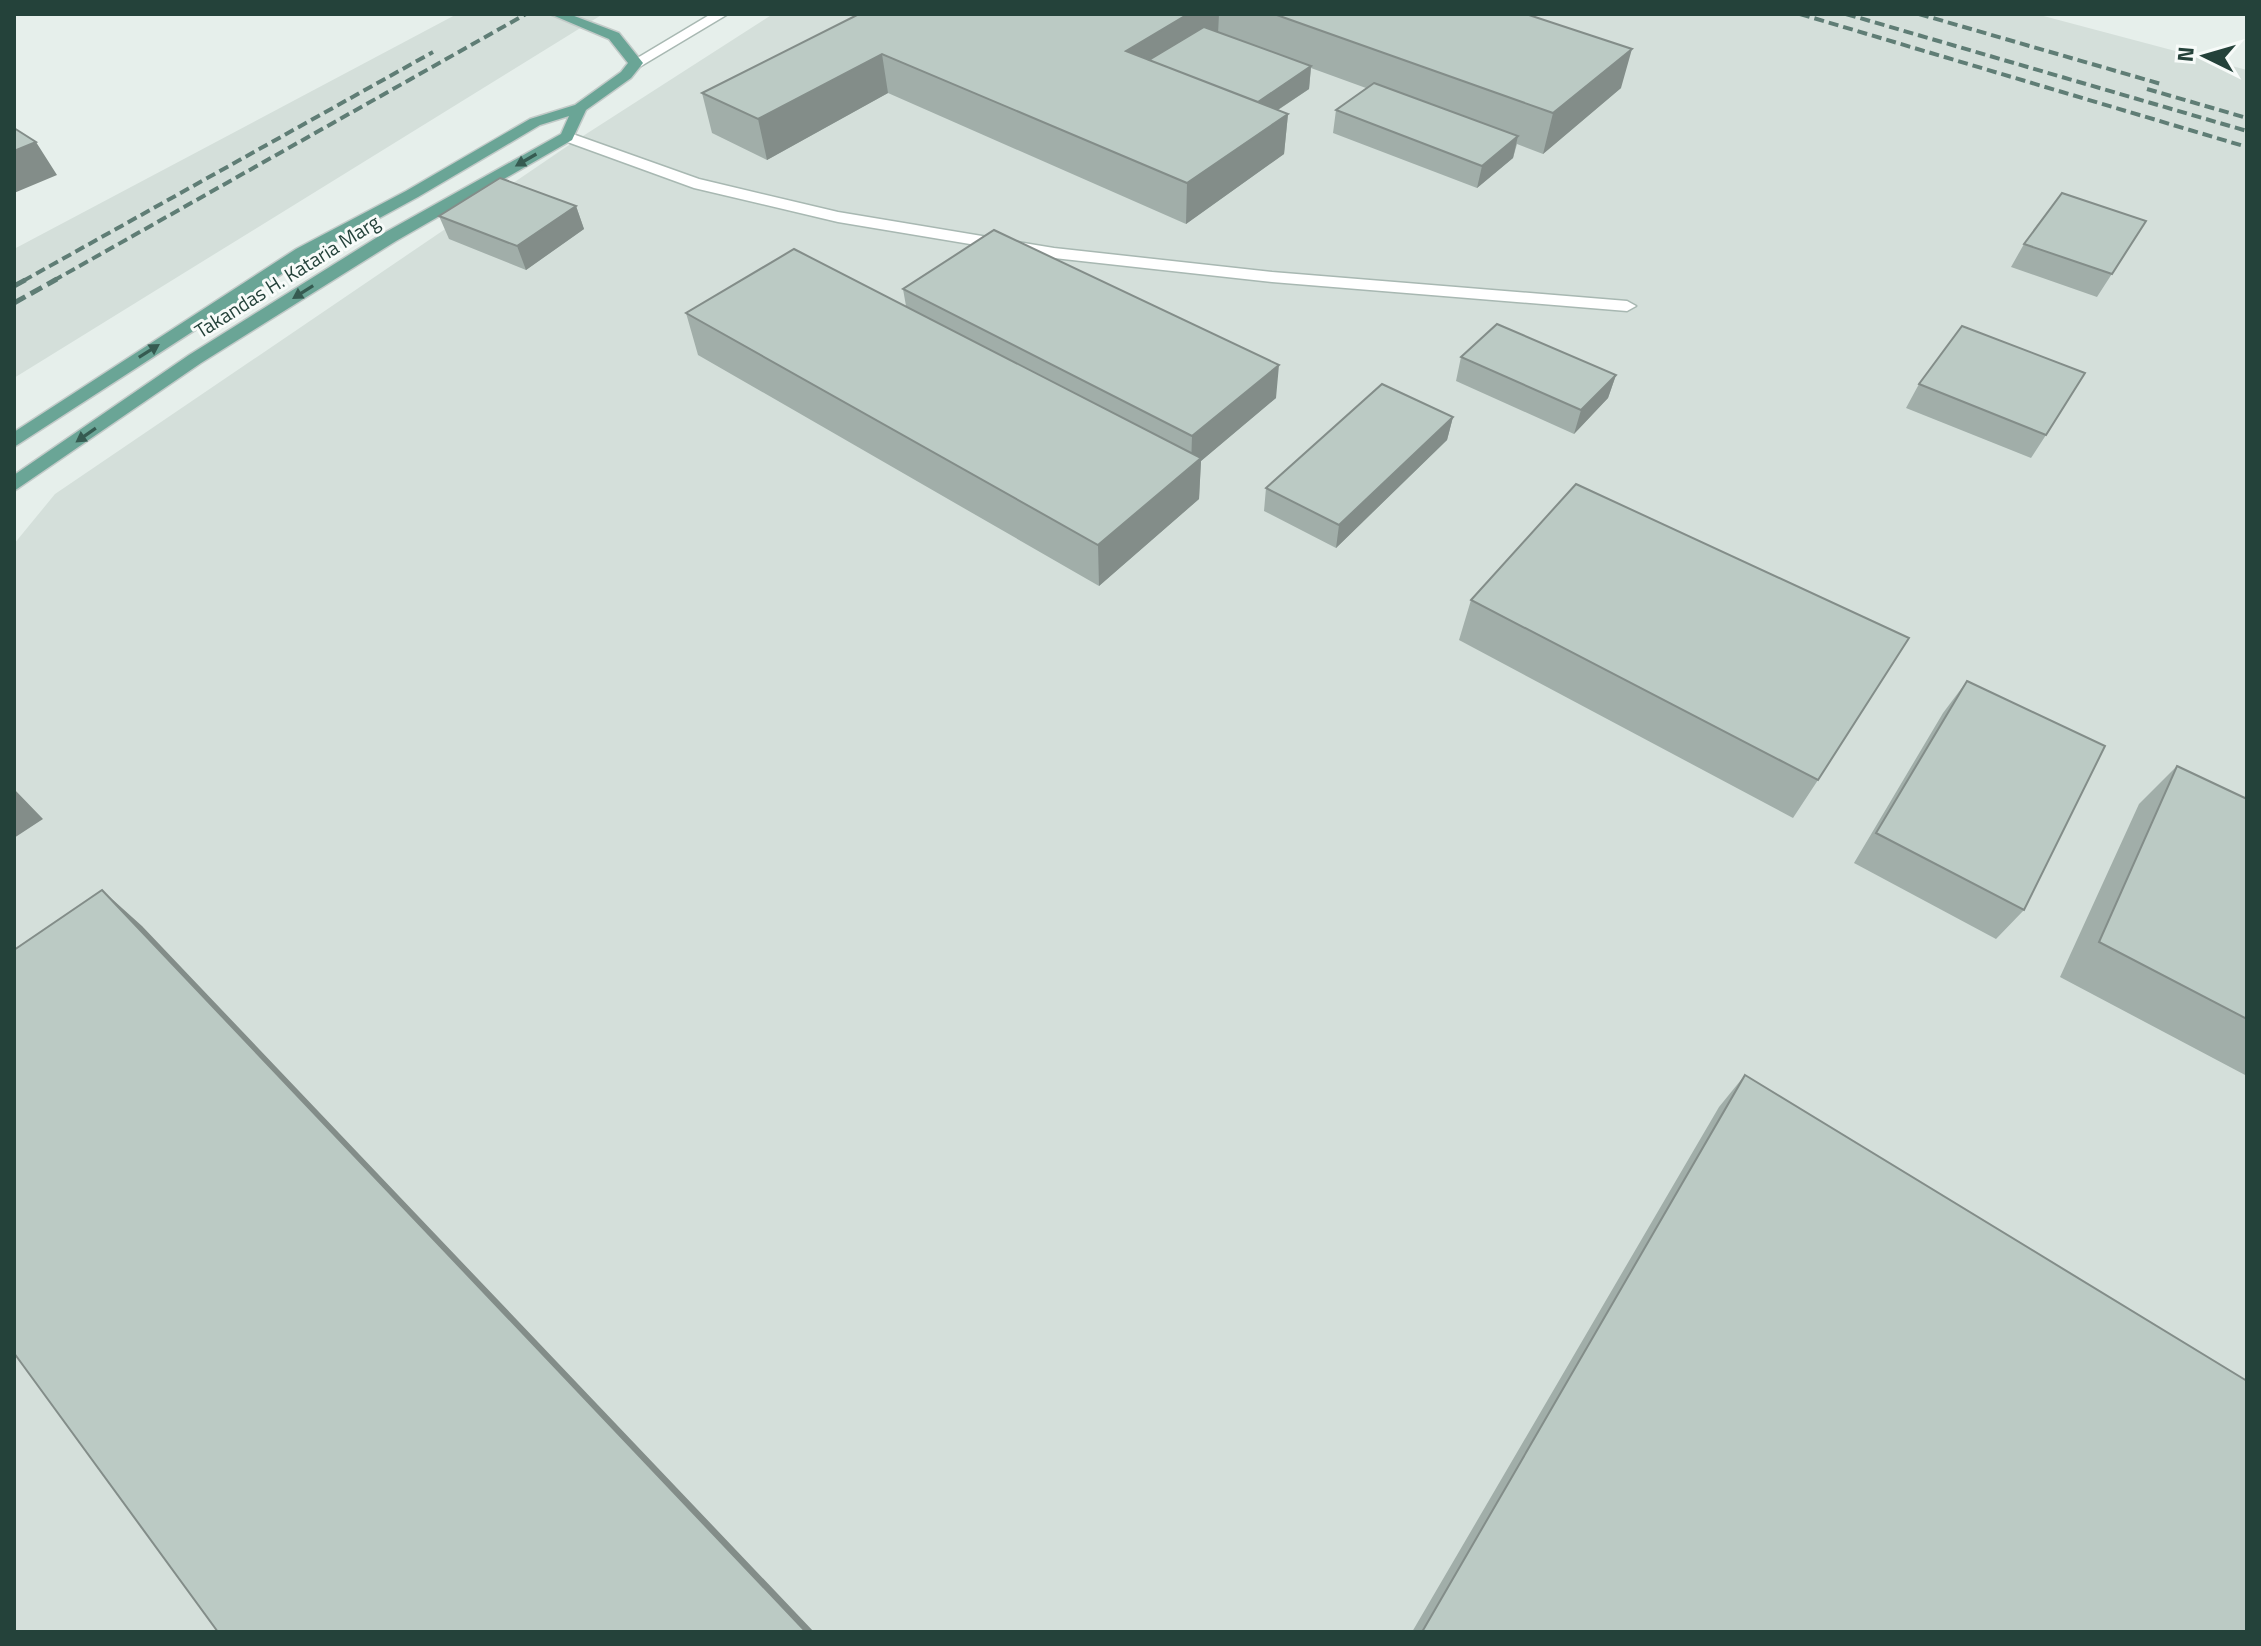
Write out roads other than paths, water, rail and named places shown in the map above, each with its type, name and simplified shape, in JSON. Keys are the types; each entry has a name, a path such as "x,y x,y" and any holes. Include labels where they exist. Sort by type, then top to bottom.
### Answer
{"main road":[{"path":"557,14 614,36 636,63"},
{"name":"Takandas H. Kataria Marg","path":"14,441 302,253 412,194 535,122 580,108 626,75 636,63"},
{"path":"567,137 580,108"},
{"name":"Takandas H. Kataria Marg","path":"14,484 243,329 442,208 567,137"},
{"path":"412,194 442,208"},
{"path":"211,311 243,329"}],"street":[{"path":"636,63 721,14"},
{"path":"567,137 694,183 794,207 1054,253 1272,277 1627,306"}],"railway":[{"path":"53,281 526,14"},
{"path":"1800,14 2247,147"},
{"path":"1846,14 2247,131"},
{"path":"1919,14 2161,84"},
{"path":"23,281 433,52"},
{"path":"2147,89 2247,118"},
{"path":"14,286 27,279"},
{"path":"14,303 57,279"}]}
